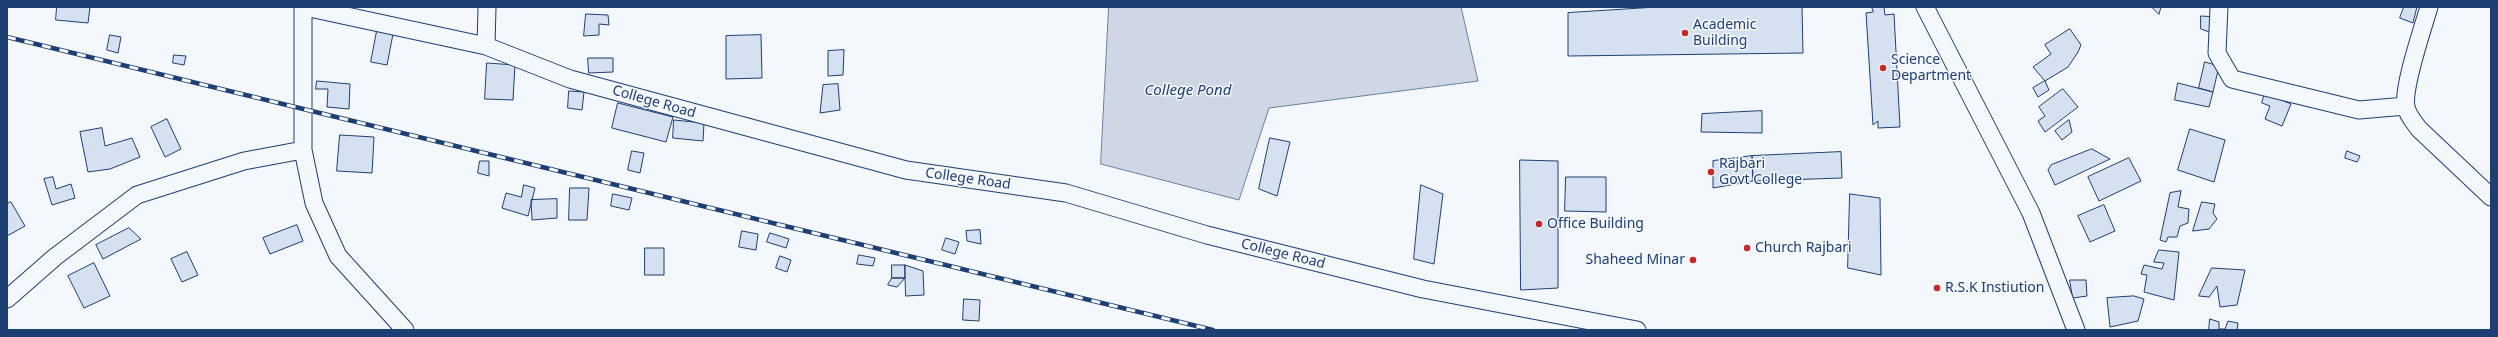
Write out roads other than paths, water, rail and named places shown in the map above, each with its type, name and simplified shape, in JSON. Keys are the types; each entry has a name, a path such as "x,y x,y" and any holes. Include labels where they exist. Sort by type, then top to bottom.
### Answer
{"street":[{"name":"College Road","path":"304,7 486,46 570,79 906,170 1066,193 1207,235 1423,289 1637,330"},
{"path":"304,7 303,150 314,203 338,256 405,330"},
{"path":"486,46 487,7"},
{"path":"1926,7 2031,213 2076,330"},
{"path":"2219,7 2217,52 2232,79 2359,110 2406,106"},
{"path":"2429,7 2408,86 2406,106 2410,117 2419,129 2491,197"},
{"path":"7,300 55,257 137,195 244,160 303,150"}],"water":[{"name":"College Pond","path":"1109,7 1461,7 1478,81 1269,108 1239,200 1101,164"}],"railway":[{"path":"7,37 1213,330"}],"place":[{"name":"Academic Building","path":"1685,33"},
{"name":"Science Department","path":"1883,68"},
{"name":"Rajbari Govt College","path":"1711,172"},
{"name":"Office Building","path":"1539,224"},
{"name":"Church Rajbari","path":"1747,248"},
{"name":"Shaheed Minar","path":"1693,260"},
{"name":"R.S.K Instiution","path":"1937,288"}]}
